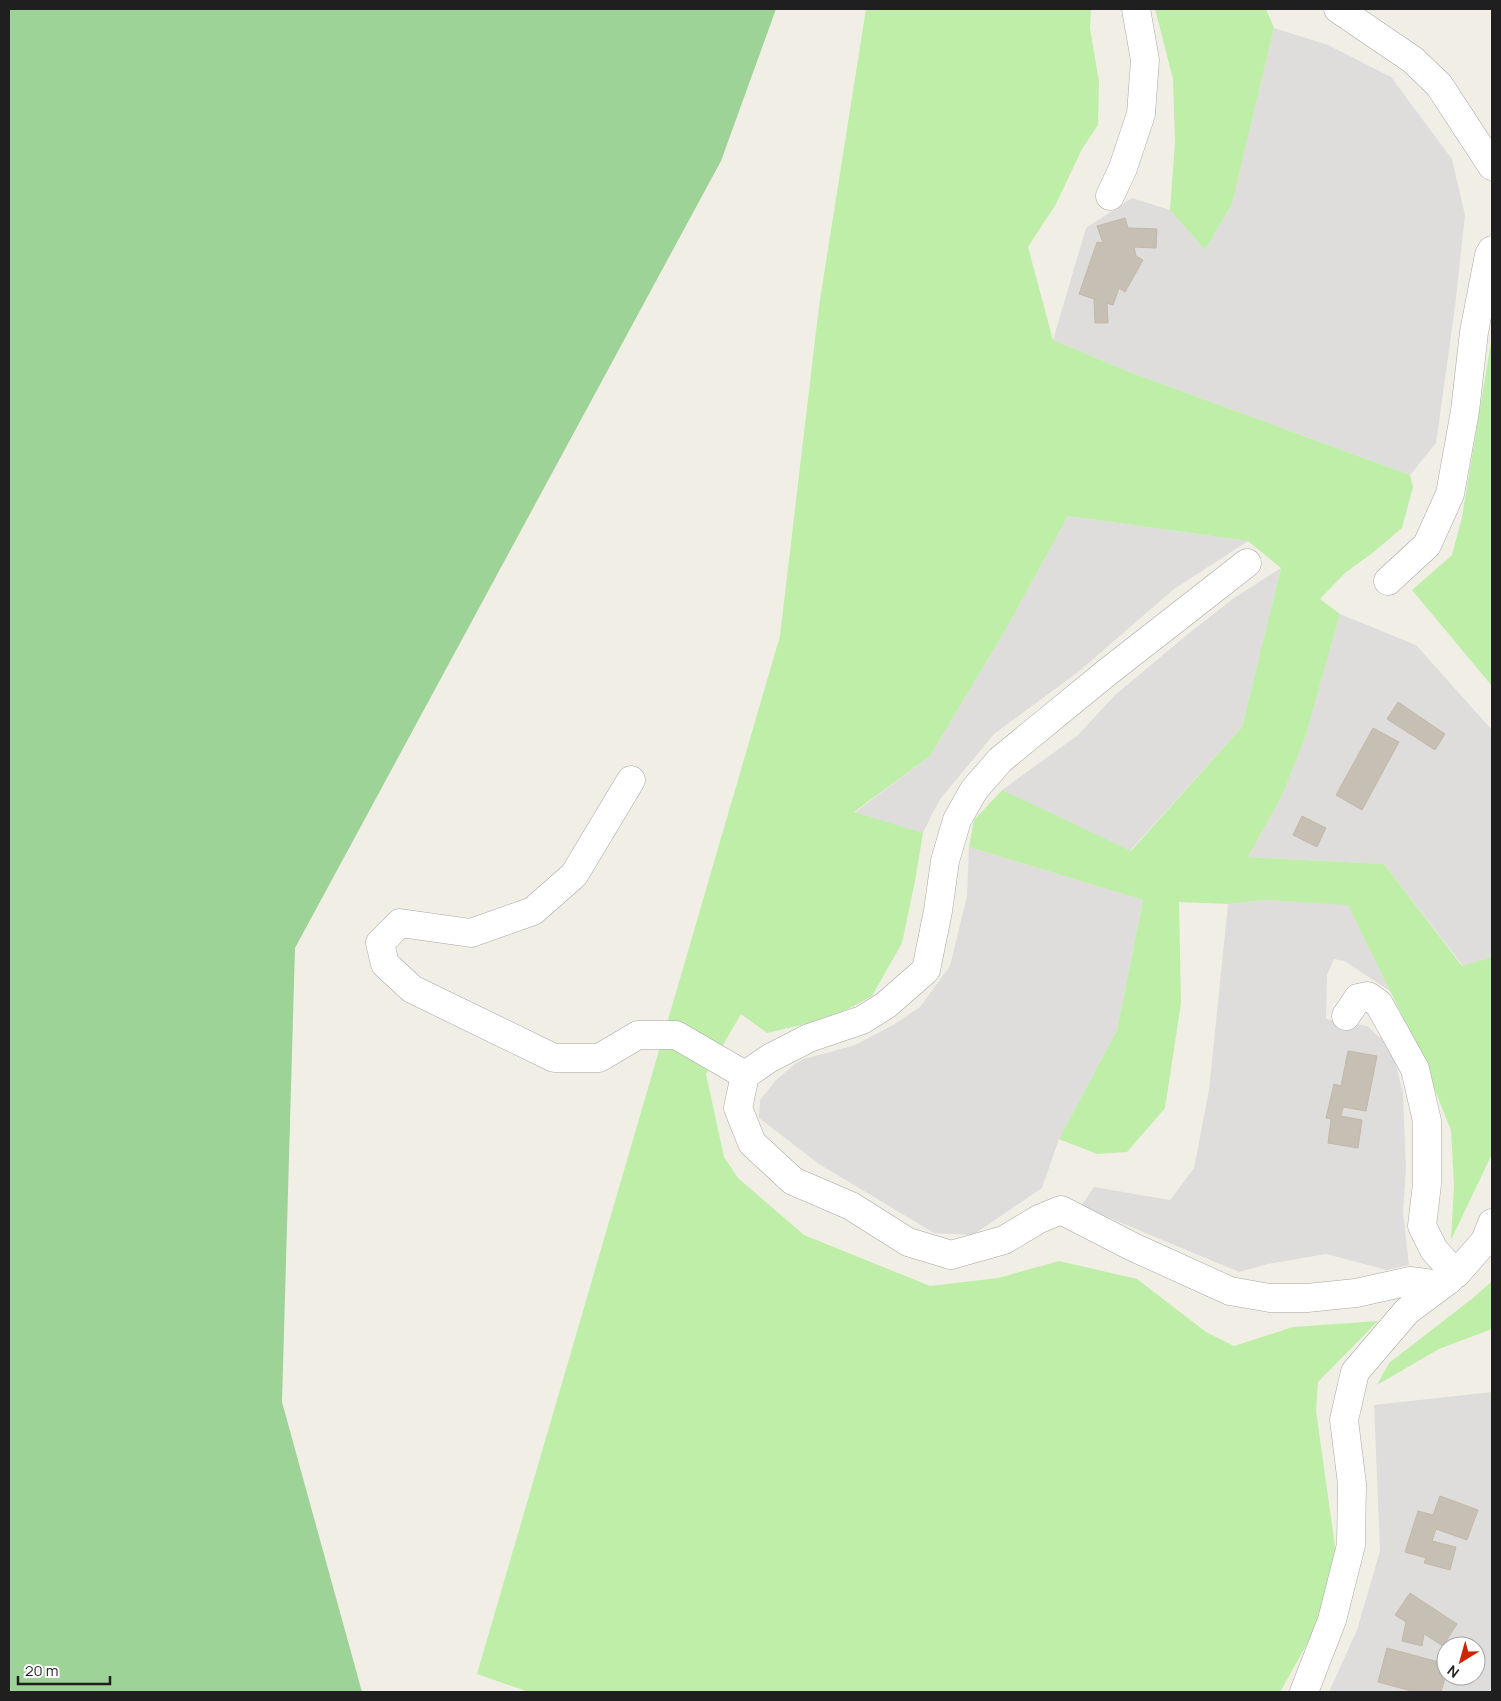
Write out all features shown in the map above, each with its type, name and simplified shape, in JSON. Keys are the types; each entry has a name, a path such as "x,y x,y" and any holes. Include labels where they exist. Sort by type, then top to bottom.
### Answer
{"street":[{"path":"1110,196 1123,168 1141,114 1145,60 1136,9"},
{"path":"1338,9 1413,60 1439,85 1492,166"},
{"path":"1388,581 1427,545 1450,494 1465,411 1474,332 1489,255 1492,250"},
{"path":"1247,563 1105,674 1000,760 974,790 957,820 946,861 926,970 886,1005 862,1020 809,1038 770,1058 745,1075 738,1108 752,1143 793,1182 851,1206 908,1242 951,1255 1004,1240 1039,1219 1061,1210 1230,1291 1270,1298 1307,1298 1356,1294 1410,1281 1449,1280"},
{"path":"631,780 574,876 533,911 471,933 400,922 380,943 385,964 412,989 554,1058 599,1058 638,1035 676,1035 745,1075"},
{"path":"1346,1016 1358,998 1368,996 1379,1004 1415,1069 1427,1121 1427,1184 1422,1226 1449,1280"},
{"path":"1304,1692 1332,1620 1351,1545 1352,1484 1344,1420 1354,1372 1407,1312 1449,1280 1485,1241 1492,1223"}],"shaded area":[{"path":"1274,28 1328,45 1391,77 1452,159 1465,215 1455,307 1436,443 1410,475 1132,373 1053,340 1086,228 1132,198 1170,210 1205,250 1232,204"},
{"path":"1068,516 1248,541 1174,589 1077,673 994,734 941,798 923,833 854,813 930,756 1006,629"},
{"path":"1281,568 1242,727 1130,851 1002,790 1078,735 1115,695 1188,634 1234,598"},
{"path":"1340,614 1416,645 1492,730 1492,957 1463,966 1384,864 1248,857 1283,794 1306,735"},
{"path":"969,847 1143,900 1117,1030 1059,1139 1042,1188 973,1235 934,1233 819,1164 759,1118 760,1100 776,1080 795,1064 804,1059 855,1045 893,1025 920,1007 950,966 967,896"},
{"path":"1264,900 1348,904 1390,991 1344,961 1334,959 1327,975 1326,1019 1367,1026 1392,1048 1403,1093 1406,1169 1403,1212 1409,1265 1387,1270 1326,1254 1268,1264 1239,1272 1081,1206 1094,1187 1170,1200 1194,1168 1209,1090 1228,904"},
{"path":"1492,1392 1492,1692 1329,1692 1357,1630 1380,1551 1374,1405"}],"green space":[{"path":"9,9 776,9 721,161 295,948 282,1402 362,1692 9,1692"},
{"path":"866,9 1091,9 1090,28 1099,82 1098,125 1082,149 1056,204 1028,247 1053,340 1132,373 1410,475 1413,487 1402,528 1345,573 1320,599 1340,614 1306,735 1283,794 1248,857 1384,864 1462,966 1492,957 1492,1154 1451,1240 1454,1185 1451,1130 1418,1048 1348,905 1264,900 1228,904 1179,902 1181,1003 1165,1108 1127,1152 1097,1154 1059,1139 1117,1030 1143,900 969,847 974,820 1002,790 1131,851 1242,727 1281,568 1248,541 1068,516 1006,629 930,756 854,812 923,833 902,943 872,996 846,1010 809,1023 767,1033 741,1014 706,1074 724,1157 738,1178 804,1235 930,1286 998,1278 1059,1261 1137,1279 1206,1332 1234,1346 1293,1327 1378,1321 1318,1382 1316,1411 1336,1553 1316,1628 1280,1692 529,1692 477,1674 780,636 819,306"},
{"path":"1155,9 1266,9 1274,28 1232,204 1205,250 1170,210 1175,142 1173,79"},
{"path":"1492,336 1492,686 1412,590 1452,555 1462,517"},
{"path":"1492,1281 1492,1329 1439,1349 1377,1385 1389,1363"}],"building":[{"path":"1125,218 1128,228 1157,229 1156,248 1134,247 1136,256 1143,260 1125,292 1119,288 1113,305 1107,303 1108,323 1095,323 1094,299 1079,294 1097,242 1103,243 1097,226"},
{"path":"1398,702 1445,734 1435,750 1387,719"},
{"path":"1373,728 1399,742 1362,810 1336,795"},
{"path":"1302,816 1326,828 1317,847 1293,835"},
{"path":"1348,1051 1377,1056 1366,1111 1343,1107 1341,1116 1362,1120 1358,1148 1328,1143 1331,1119 1326,1118 1334,1084 1341,1086"},
{"path":"1440,1496 1478,1510 1467,1540 1436,1529 1432,1541 1456,1547 1450,1570 1424,1563 1426,1558 1405,1552 1418,1511 1433,1515"},
{"path":"1410,1593 1457,1624 1449,1636 1436,1636 1436,1642 1424,1634 1422,1646 1402,1641 1406,1622 1395,1615"},
{"path":"1387,1648 1436,1661 1436,1686 1443,1686 1441,1692 1415,1692 1378,1682"}]}
